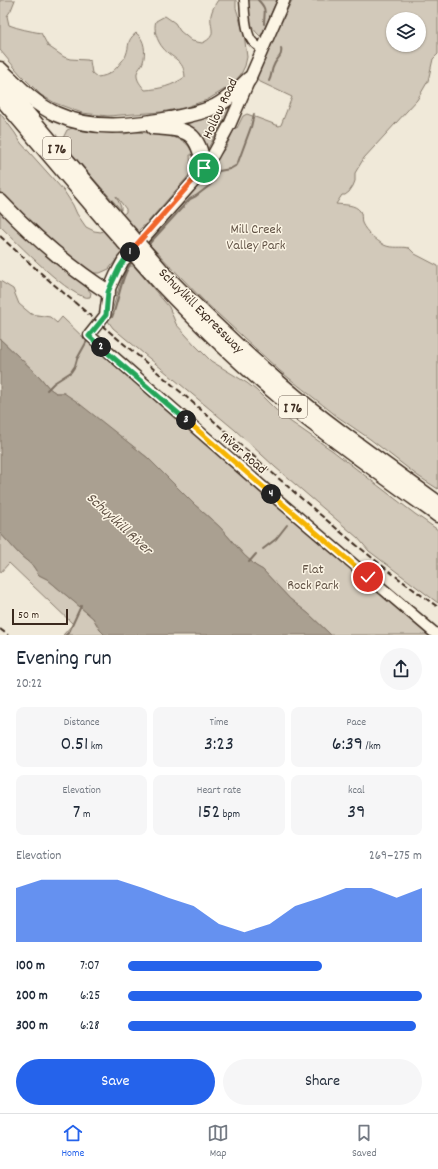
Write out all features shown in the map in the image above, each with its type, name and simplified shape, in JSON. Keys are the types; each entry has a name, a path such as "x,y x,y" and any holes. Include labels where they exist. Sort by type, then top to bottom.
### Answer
{"highway":[{"path":"0,69 25,94 41,106 58,115 88,124 103,126 130,125 177,129 186,133 194,138 198,144 202,153 204,168"},
{"path":"130,125 173,118 205,110 228,99 249,79"},
{"name":"Schuylkill Expressway","path":"0,81 110,219"},
{"name":"Schuylkill Expressway","path":"0,97 219,343 281,398 438,515"},
{"path":"0,201 24,225 67,262 108,292"},
{"name":"Schuylkill Expressway","path":"165,281 284,387 349,438 438,503"}],"main road":[{"name":"Hollow Road","path":"108,292 123,261 204,168 222,138 284,0"}],"street":[{"path":"244,0 246,20 250,37 253,42 262,49"},
{"name":"Hollow Road","path":"89,336 106,315 108,292"},
{"name":"River Road","path":"89,336 271,494 437,635"}],"green space":[{"path":"0,0 15,0 7,16 9,25 41,33 48,46 64,57 90,61 92,73 97,77 112,72 125,58 129,41 136,33 143,42 144,46 144,58 137,78 145,90 166,86 185,77 180,63 166,52 159,42 155,31 156,21 165,16 175,23 180,31 192,41 202,43 212,34 211,15 218,0 236,0 236,8 244,34 247,57 245,66 241,74 232,85 207,100 183,108 161,112 108,116 82,113 55,103 41,95 20,74 0,50"},
{"path":"247,0 277,0 260,36 251,24"},
{"name":"Mill Creek Valley Park","path":"292,0 438,0 438,54 433,59 428,81 417,100 364,158 355,173 355,181 353,186 349,192 342,195 336,204 349,205 358,209 361,214 362,223 366,230 384,245 390,247 409,248 415,254 438,266 438,489 338,417 280,371 205,302 150,245 151,238 185,201 226,147 235,127 237,128 243,116 247,114 279,126 281,125 292,97 254,79"},
{"path":"231,104 223,122 207,150 173,122"},
{"path":"0,113 21,143 64,191 86,227 94,231 101,232 126,212 126,209 116,196 121,210 64,145 63,138 67,130 75,127 124,134 135,132 169,134 169,136 177,138 189,147 193,155 190,155 190,174 140,229 109,269 100,273 93,273 85,269 34,227 0,193"},
{"path":"0,211 20,231 85,285 91,293 90,297 82,296 71,290 30,255 0,226"},
{"path":"128,266 134,266 169,307 176,324 211,361 247,383 291,422 333,451 438,530 438,603 369,551 358,538 275,467 235,430 113,328 108,321"},
{"name":"Flat Rock Park","path":"0,281 13,289 19,304 31,314 50,317 57,323 62,317 89,343 317,537 413,622 431,635 331,635 309,614 290,599 263,570 244,555 220,527 195,505 148,458 64,393 56,393 49,388 39,376 0,339"},
{"path":"0,533 20,555 33,566 39,575 47,579 93,618 100,630 105,635 63,635 73,624 9,563 0,573"}],"water":[{"name":"Schuylkill River","path":"0,339 39,376 49,388 56,393 64,393 76,401 148,458 195,505 220,527 244,555 263,570 290,599 309,614 331,635 105,635 100,630 93,618 47,579 39,575 33,566 20,555 0,533"}],"waterway":[{"path":"258,0 264,9 264,24"},
{"path":"269,81 273,67 280,55 281,48"},
{"path":"147,246 190,199 214,181 215,176 219,171 230,169 237,165 251,127 254,114"},
{"path":"112,317 123,280 129,266 133,261"},
{"path":"47,390 54,383 71,372 87,341"},
{"path":"263,549 276,539 287,525"},
{"path":"249,562 256,554"},
{"path":"66,635 69,632 81,606"}],"railway":[{"path":"0,236 316,511 376,561 438,607"},
{"path":"0,629 8,635"}],"route":[{"path":"204,168 123,261 108,292 108,307 106,315 89,336 368,577"}]}
